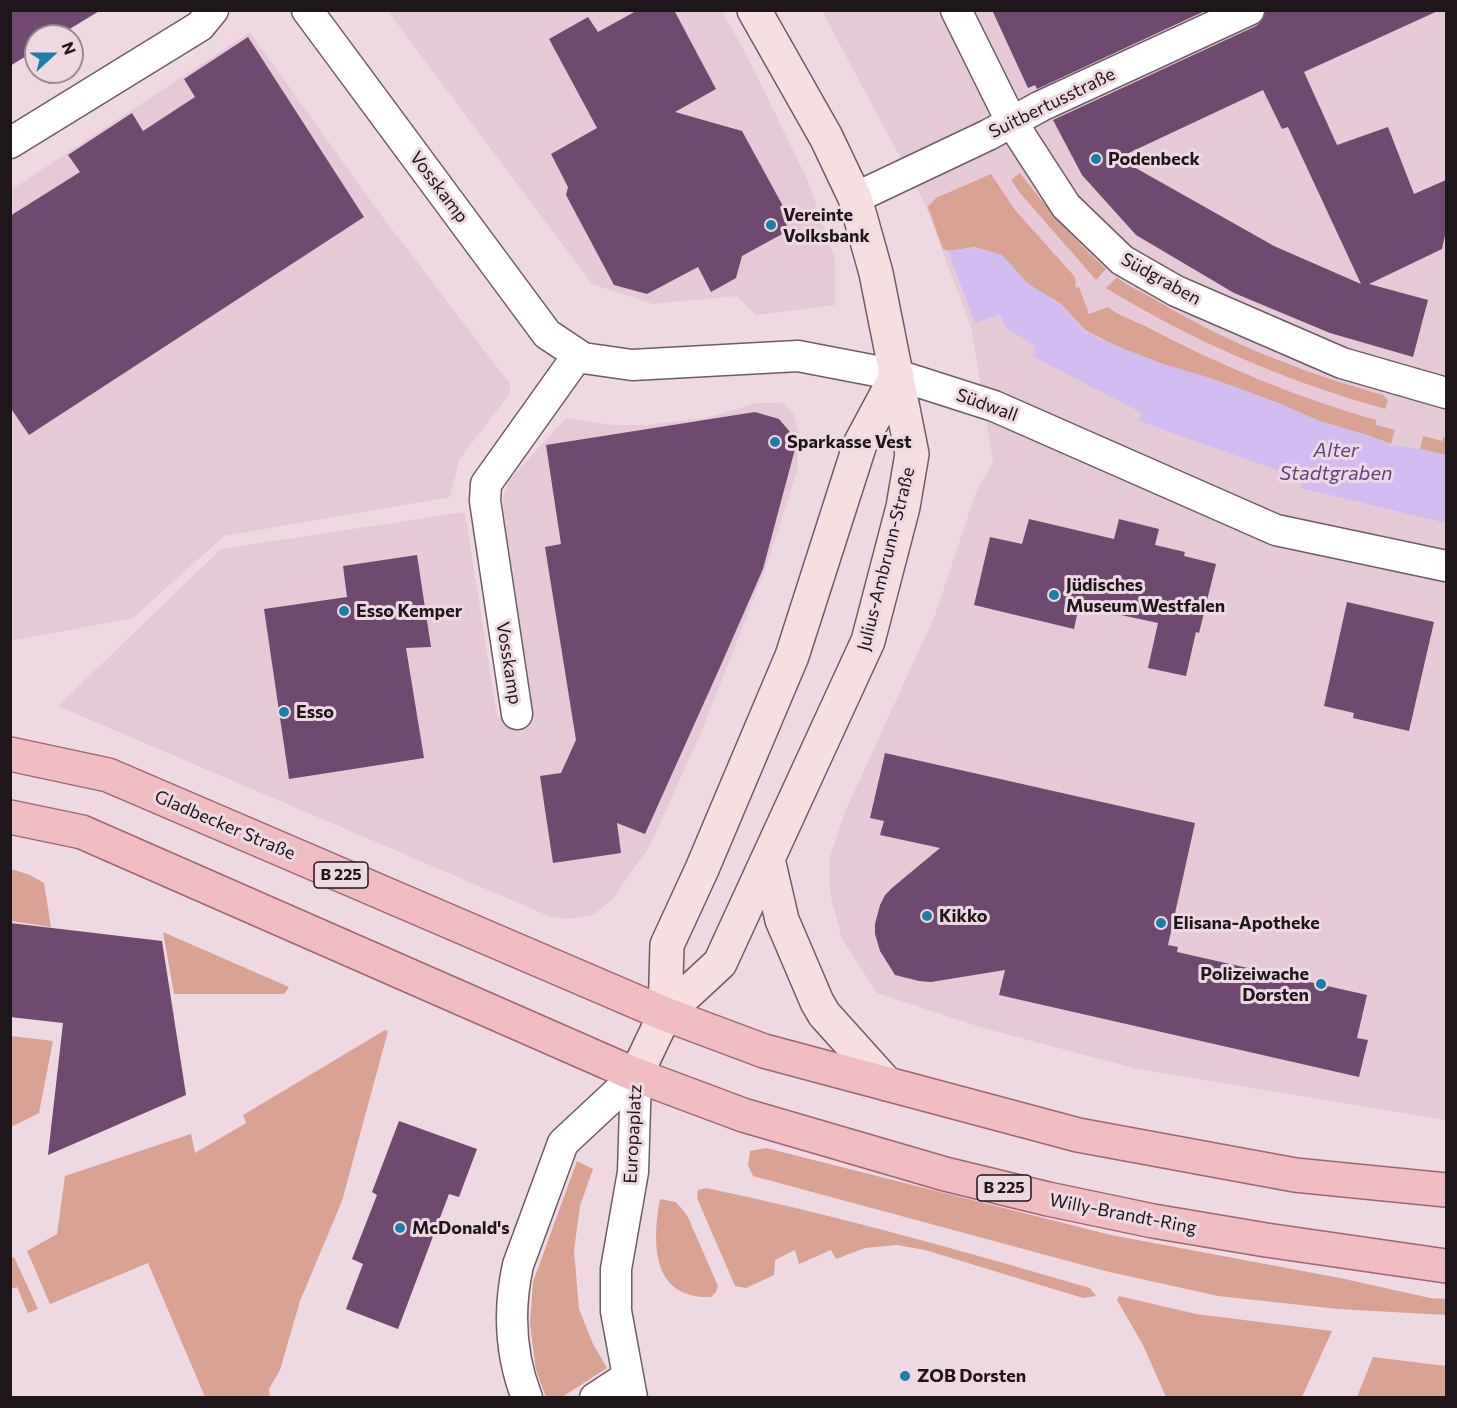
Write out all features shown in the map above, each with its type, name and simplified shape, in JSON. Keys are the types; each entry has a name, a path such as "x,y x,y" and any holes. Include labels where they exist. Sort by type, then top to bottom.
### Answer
{"main road":[{"path":"636,1075 665,1014 667,945 702,869 792,656 860,444 897,375 876,273 855,198 826,137 754,10"},
{"name":"Julius-Ambrunn-Straße","path":"665,1014 720,963 868,641 903,507 912,454 897,375"},
{"name":"Gladbecker Straße","path":"10,754 108,775 665,1014"},
{"name":"B 225","path":"10,817 82,832 636,1075"},
{"path":"768,859 782,920 817,1002 824,1014 887,1084"},
{"name":"B 225","path":"665,1014 764,1051 1078,1135 1295,1175 1446,1190"},
{"name":"Willy-Brandt-Ring","path":"636,1075 742,1115 945,1174 1048,1199 1153,1221 1446,1266"}],"street":[{"path":"10,143 200,26 213,10"},
{"name":"Vosskamp","path":"307,10 547,334 578,355 583,358 632,365 798,356 897,375"},
{"name":"Südgraben","path":"956,10 1011,121 1066,206 1122,260 1176,291 1342,363 1446,393"},
{"name":"Suitbertusstraße","path":"855,198 928,164 1011,121 1249,10"},
{"name":"Vosskamp","path":"517,714 485,501 486,484 578,355"},
{"name":"Südwall","path":"897,375 994,406 1275,530 1446,566"},
{"name":"Europaplatz","path":"595,1398 630,1387 616,1311 616,1269 633,1172 636,1075"},
{"name":"Europaplatz","path":"527,1398 517,1371 513,1344 512,1303 518,1265 563,1143 636,1075"}],"shaded area":[{"path":"388,11 722,11 746,54 808,181 835,259 835,305 756,315 737,296 653,304 592,284"},
{"path":"822,11 1446,11 1446,1120 1138,1069 983,1028 877,993 842,939 830,893 829,860 845,812 935,615 976,492 993,462 971,327 925,204"},
{"path":"250,32 378,211 510,384 510,393 459,460 450,497 224,536 133,618 11,641 11,190"},
{"path":"1020,173 1061,222 1106,269 1096,280 1020,193 1011,180"},
{"path":"991,174 1015,210 1075,277 1076,288 1079,287 1089,314 1108,307 1201,354 1258,379 1376,420 1376,425 1395,430 1391,444 1319,421 1281,404 1210,378 1173,368 1116,346 1085,330 1061,304 1028,284 1002,255 974,247 948,251 943,249 928,207 936,198"},
{"path":"1117,277 1183,316 1238,343 1295,367 1383,395 1388,400 1385,409 1276,373 1207,343 1106,288"},
{"path":"757,403 782,403 793,413 799,434 797,471 765,570 700,735 649,847 611,901 591,916 566,919 549,916 58,706 221,549 465,512 497,717 533,711 503,506 503,497 510,479 566,418 612,425 645,425 706,418"},
{"path":"1423,436 1442,441 1443,437 1446,438 1446,455 1420,449"},
{"path":"11,869 30,875 44,883 51,927 11,921"},
{"path":"163,932 289,987 284,994 174,994"},
{"path":"385,1030 388,1031 342,1201 300,1301 280,1370 269,1389 270,1397 205,1397 148,1263 50,1304 27,1251 57,1234 65,1176 191,1134 195,1153 246,1123 243,1115"},
{"path":"11,1036 53,1041 39,1113 11,1127"},
{"path":"766,1148 1111,1235 1340,1278 1430,1298 1446,1299 1446,1315 1338,1309 1218,1296 1105,1271 753,1176 748,1165 750,1151"},
{"path":"577,1161 593,1169 580,1206 574,1250 579,1309 593,1344 607,1368 562,1397 546,1397 536,1370 530,1324 533,1282"},
{"path":"706,1188 947,1247 1090,1288 1096,1296 1083,1298 925,1250 897,1245 865,1248 836,1259 831,1250 799,1264 795,1250 775,1260 774,1275 746,1288 735,1286 697,1198 698,1190"},
{"path":"660,1199 676,1202 687,1215 718,1286 711,1297 691,1295 677,1289 666,1278 657,1250 657,1216"},
{"path":"14,1257 38,1309 28,1313 17,1287 11,1289 11,1259"},
{"path":"1119,1296 1196,1314 1332,1331 1302,1397 1166,1397 1143,1345 1117,1300"},
{"path":"1373,1357 1446,1366 1446,1397 1357,1397"}],"water":[{"name":"Alter Stadtgraben","path":"974,248 1002,255 1028,284 1061,305 1084,331 1100,339 1154,361 1210,378 1281,404 1319,421 1370,436 1391,445 1446,455 1446,523 1301,488 1302,479 1139,421 1142,413 1032,356 1036,346 1006,328 1000,314 975,323 948,251"}],"building":[{"path":"10,10 101,10 78,24 24,24 24,57 10,66"},
{"path":"638,10 674,10 716,89 675,112 742,131 789,217 784,233 742,256 736,278 711,292 698,267 647,294 614,285 566,195 568,187 551,154 597,128 549,39 588,17 598,32"},
{"path":"992,10 1207,10 1037,89 1035,85 1028,88"},
{"path":"1266,10 1440,10 1304,72 1337,145 1388,127 1414,194 1446,180 1446,231 1442,249 1369,284 1428,300 1413,357 1330,333 1234,293 1136,235 1082,175 1053,120 1256,26 1263,19","holes":["1263,90 1282,129 1288,127 1361,284 1274,246 1118,158"]},
{"path":"248,37 364,217 29,435 10,407 10,216 80,172 68,155 132,113 143,131 195,97 184,79"},
{"path":"755,412 779,419 790,432 790,448 795,449 763,569 721,665 645,834 617,823 621,853 553,863 540,776 561,773 576,740 545,547 561,544 546,445"},
{"name":"Jüdisches Museum Westfalen","path":"1029,519 1114,539 1119,519 1159,529 1155,545 1185,552 1184,556 1216,564 1186,676 1148,668 1158,623 1079,606 1074,629 974,605 990,537 1022,544"},
{"path":"417,555 431,647 406,648 424,758 289,779 264,609 347,597 343,566"},
{"path":"1347,602 1434,622 1409,731 1353,718 1354,713 1324,706"},
{"path":"885,753 1195,823 1168,945 1178,947 1177,952 1367,995 1357,1038 1368,1040 1359,1077 999,995 1005,970 931,982 895,975 880,951 875,934 880,905 892,888 940,848 880,835 884,821 870,818"},
{"path":"10,923 162,941 186,1095 48,1155 63,1023 10,1017"},
{"name":"McDonald's","path":"399,1121 477,1149 459,1197 449,1194 398,1329 346,1309 363,1264 352,1259 377,1195 372,1192"}],"place":[{"name":"Podenbeck","path":"1096,159"},
{"name":"Vereinte Volksbank","path":"771,225"},
{"name":"Sparkasse Vest","path":"775,442"},
{"name":"Jüdisches Museum Westfalen","path":"1054,595"},
{"name":"Esso Kemper","path":"344,611"},
{"name":"Esso","path":"284,712"},
{"name":"Kikko","path":"927,916"},
{"name":"Elisana-Apotheke","path":"1161,923"},
{"name":"Polizeiwache Dorsten","path":"1321,984"},
{"name":"McDonald's","path":"400,1228"},
{"name":"ZOB Dorsten","path":"905,1376"}]}
